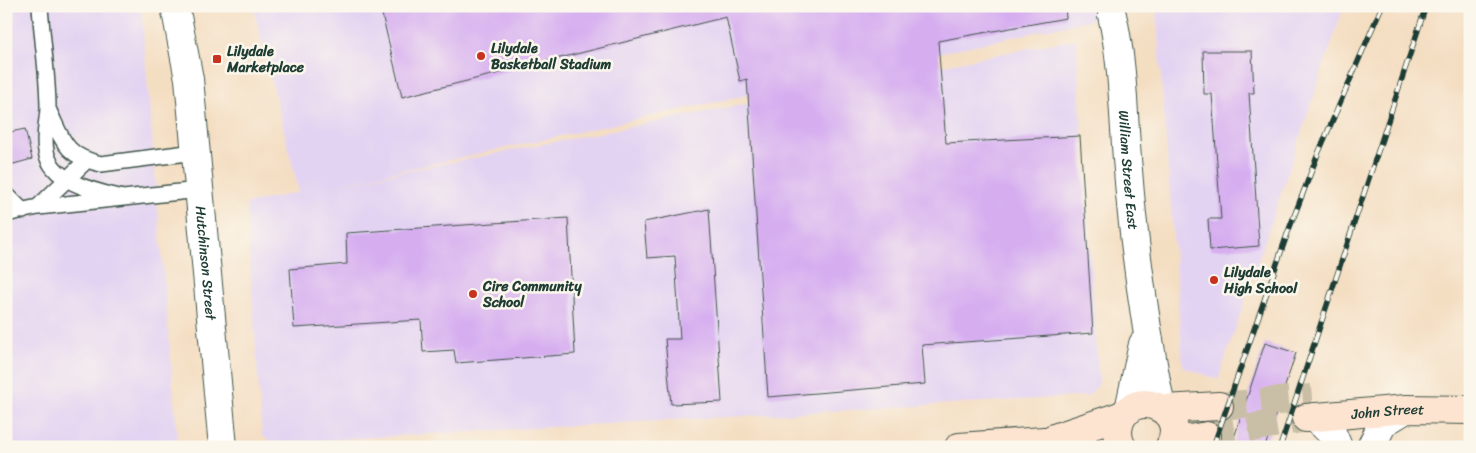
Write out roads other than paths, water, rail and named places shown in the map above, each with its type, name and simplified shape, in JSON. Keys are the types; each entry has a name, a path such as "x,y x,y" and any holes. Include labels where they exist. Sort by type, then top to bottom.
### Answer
{"main road":[{"path":"1044,441 1094,426 1146,404 1162,408 1219,406"},
{"path":"1162,408 1173,422 1174,431 1170,447"},
{"name":"John Street","path":"1311,411 1470,410"},
{"path":"1122,447 1118,429 1126,412"},
{"path":"1170,447 1184,440 1208,436"},
{"path":"959,447 1044,441 1084,447"}],"street":[{"name":"Hutchinson Street","path":"175,6 189,79 223,447"},
{"name":"Hutchinson Street","path":"189,79 195,6"},
{"name":"William Street East","path":"1112,15 1118,41 1128,172 1145,325 1162,408"},
{"name":"William Street East","path":"1126,412 1140,366 1145,325"},
{"path":"1371,447 1383,423 1406,409"},
{"path":"1311,411 1333,435 1338,447"}],"lane":[{"path":"40,6 48,110 44,140 46,154 58,172 67,179 89,189 123,198"},
{"path":"48,110 68,151 86,161 101,164 195,152"},
{"path":"38,207 86,161"},
{"path":"6,214 38,207 199,190"},
{"path":"6,194 23,211"}],"tunnel":[{"path":"1219,406 1312,398"},
{"path":"1207,436 1306,418"}],"railway":[{"path":"1213,447 1288,232 1318,154 1382,6"},
{"path":"1280,447 1426,6"}],"place":[{"name":"Lilydale Basketball Stadium","path":"481,56"},
{"name":"Lilydale Marketplace","path":"217,59"},
{"name":"Lilydale High School","path":"1214,280"},
{"name":"Cire Community School","path":"473,294"}]}
